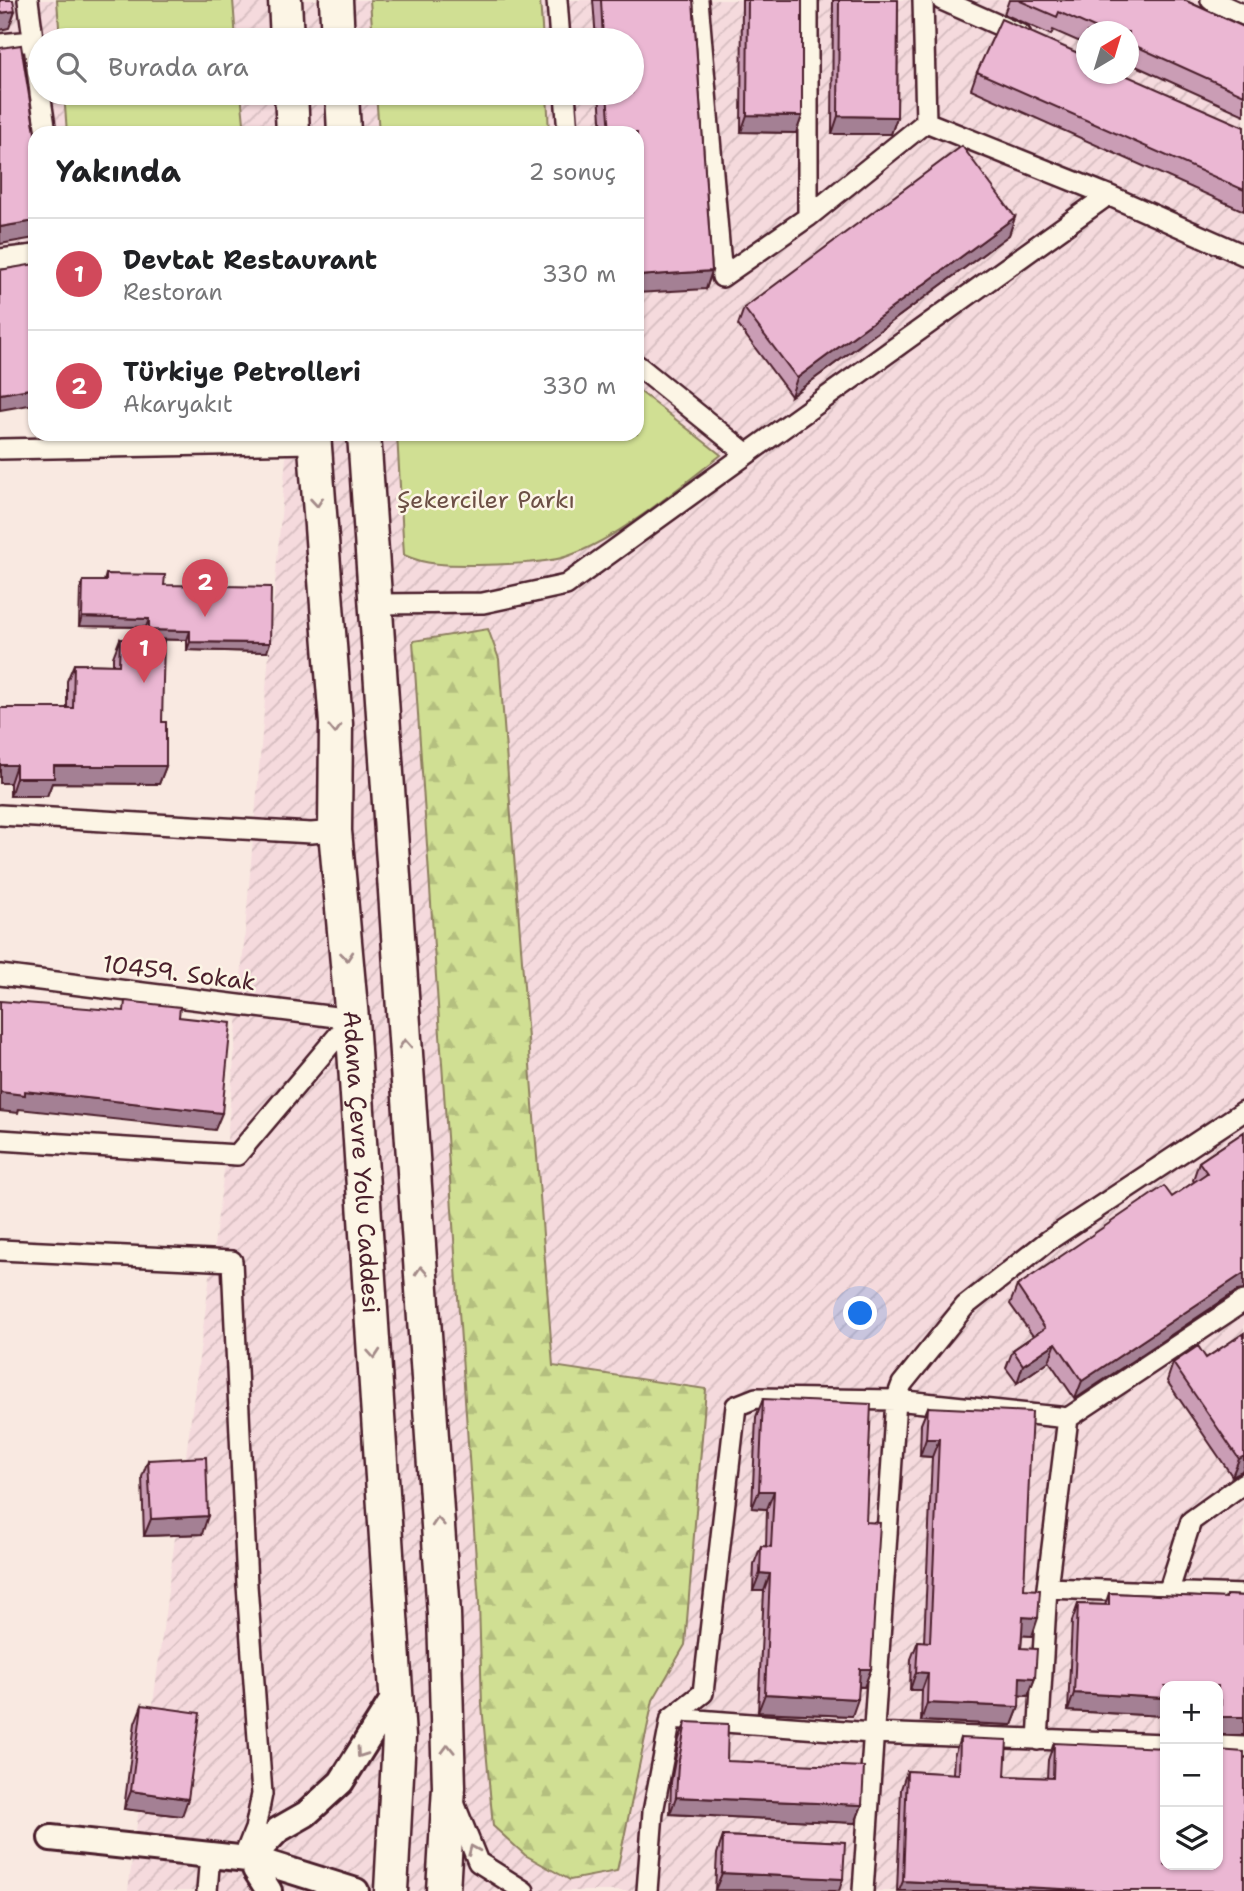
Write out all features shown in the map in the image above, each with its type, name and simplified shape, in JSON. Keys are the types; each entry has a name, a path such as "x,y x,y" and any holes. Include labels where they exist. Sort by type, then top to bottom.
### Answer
{"highway":[{"path":"336,2 337,28"},
{"path":"284,3 286,28"},
{"path":"291,105 292,126"},
{"path":"343,105 344,126"},
{"name":"Adana Çevre Yolu Caddesi","path":"314,441 335,724 335,831 352,1019 399,1737 391,1891"},
{"path":"364,441 444,1614 449,1787 443,1891"}],"street":[{"path":"28,0 31,28"},
{"path":"557,0 559,28"},
{"path":"698,0 722,277 808,217 926,121"},
{"path":"808,0 808,217"},
{"path":"923,0 926,121"},
{"path":"942,0 1038,43"},
{"path":"1211,0 1244,15"},
{"path":"0,44 28,41"},
{"path":"42,105 45,126"},
{"path":"566,105 567,126"},
{"path":"926,121 1242,248"},
{"path":"375,604 483,603 566,585 1108,195"},
{"path":"0,260 28,256"},
{"path":"644,371 747,454"},
{"path":"0,449 73,441"},
{"path":"0,815 311,832 335,831"},
{"name":"10459. Sokak","path":"0,975 352,1019"},
{"path":"0,1140 237,1155 352,1019"},
{"path":"863,1891 896,1400 902,1384 965,1306 1049,1240 1244,1111"},
{"path":"0,1250 233,1261 247,1585 262,1794 250,1859 269,1891"},
{"path":"647,1891 653,1812 671,1718 703,1693 736,1406 756,1398 896,1400 1068,1418 1244,1301"},
{"path":"1038,1740 1047,1588 1068,1418"},
{"path":"1168,1592 1191,1521 1244,1483"},
{"path":"1047,1588 1244,1595"},
{"path":"250,1859 278,1830 306,1815 341,1782 396,1694"},
{"path":"671,1718 872,1734 1160,1744"},
{"path":"1223,1746 1244,1747"},
{"path":"449,1787 478,1862 524,1891"},
{"path":"51,1838 250,1859 355,1891"},
{"path":"207,1891 210,1855"}],"shaded area":[{"path":"0,0 1244,0 1244,1891 128,1891 225,1163 287,441 644,441 644,126 28,126 28,405 0,402"}],"green space":[{"path":"57,0 233,0 235,28 59,28"},
{"path":"370,0 540,0 542,28 372,28"},
{"path":"65,105 242,105 244,126 66,126"},
{"path":"377,105 548,105 549,126 378,126"},
{"name":"Şekerciler Parkı","path":"644,394 721,455 627,525 607,538 568,556 524,563 458,565 431,563 404,555 397,441 644,441"},
{"path":"488,629 499,659 553,1366 706,1389 685,1645 653,1700 617,1871 570,1880 525,1855 493,1826 482,1705 479,1603 413,641"}],"building":[{"path":"0,0 13,0 15,11 0,13"},
{"path":"601,0 693,0 712,271 644,276 644,126 609,126 608,105 644,105 644,28 602,28"},
{"path":"748,0 802,0 802,116 747,115"},
{"path":"839,0 898,0 897,117 838,116"},
{"path":"1018,0 1184,0 1244,27 1244,95 1139,48 1139,21 1079,21 1059,12 1057,17"},
{"path":"1001,19 1076,52 1076,84 1139,84 1139,81 1244,127 1244,190 977,72"},
{"path":"21,45 28,105 31,105 34,126 28,126 28,222 0,227 0,48"},
{"path":"962,146 1015,217 797,378 744,308"},
{"path":"28,265 28,389 0,394 0,270"},
{"path":"106,574 165,575 164,585 271,587 270,643 190,642 190,631 149,630 149,619 82,617 83,581 106,581"},
{"path":"120,639 164,640 162,722 166,722 166,766 54,766 54,778 16,778 16,765 0,765 0,708 73,708 74,664 119,665"},
{"path":"0,1001 124,1011 125,1001 180,1007 179,1017 231,1023 222,1113 25,1091 25,1095 0,1092"},
{"path":"1244,1132 1244,1273 1082,1381 1056,1343 1023,1365 1013,1350 1045,1328 1017,1286 1164,1186 1172,1197 1207,1173 1199,1162"},
{"path":"1244,1333 1244,1456 1239,1459 1173,1363 1198,1346 1206,1358"},
{"path":"763,1399 871,1404 866,1522 880,1523 871,1669 860,1669 858,1699 765,1694 770,1574 760,1573 761,1546 771,1547 774,1491 759,1491"},
{"path":"928,1407 1032,1412 1024,1589 1040,1590 1038,1618 1023,1617 1021,1648 1037,1649 1035,1678 1020,1677 1019,1707 927,1703 928,1673 916,1672 918,1641 930,1642 939,1439 926,1439"},
{"path":"206,1457 208,1516 151,1519 148,1460"},
{"path":"1109,1593 1226,1598 1226,1595 1244,1596 1244,1717 1223,1717 1223,1681 1160,1681 1160,1698 1074,1693 1078,1604 1109,1605"},
{"path":"142,1705 200,1713 188,1799 131,1791"},
{"path":"686,1722 728,1724 727,1761 864,1767 862,1805 676,1797 678,1765"},
{"path":"960,1738 1007,1740 1005,1776 1053,1778 1054,1743 1160,1748 1160,1870 1223,1870 1223,1750 1244,1752 1244,1891 1102,1891 903,1881 907,1771 959,1774"},
{"path":"723,1836 845,1842 843,1879 722,1873"}],"place":[{"name":"Türkiye Petrolleri","path":"205,617"},
{"name":"Devtat Restaurant","path":"144,683"}]}
